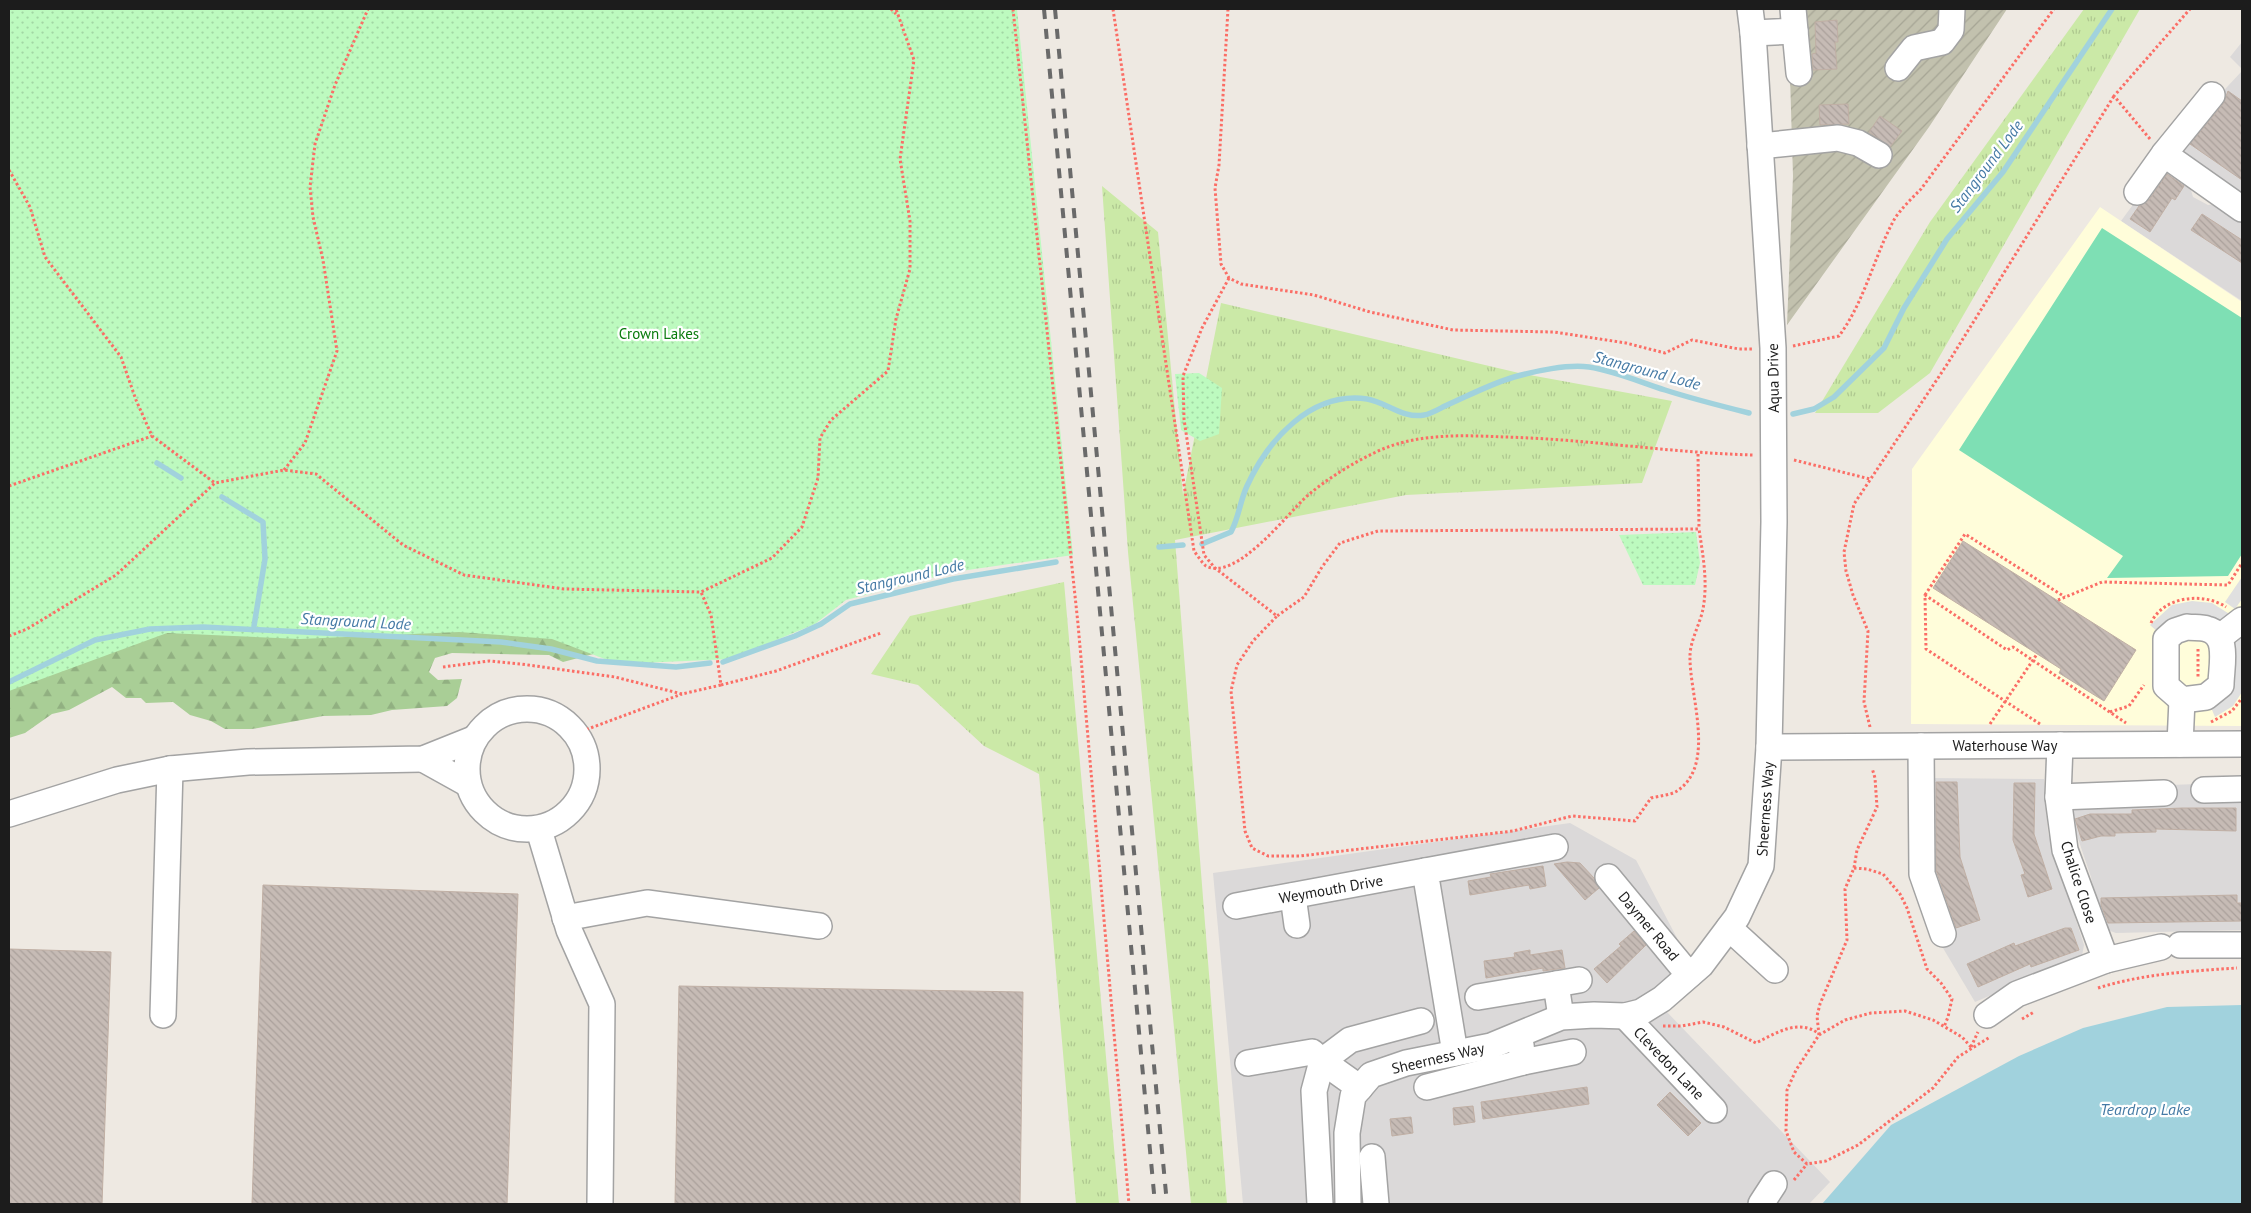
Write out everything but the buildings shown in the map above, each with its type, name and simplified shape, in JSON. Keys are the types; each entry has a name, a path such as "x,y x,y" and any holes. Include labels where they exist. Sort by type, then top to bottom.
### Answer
{"street":[{"name":"Aqua Drive","path":"1750,9 1773,348 1774,455 1769,747"},
{"path":"1898,68 1914,48 1942,42 1951,30 1952,9"},
{"path":"1753,33 1794,20 1798,73"},
{"path":"2137,192 2164,154 2212,95"},
{"path":"1760,146 1838,138 1858,143 1879,155"},
{"path":"2164,154 2242,209"},
{"path":"2220,637 2242,620"},
{"path":"2187,627 2208,629 2220,637 2222,644 2221,685 2206,697 2182,700 2166,686 2166,639 2175,631 2187,627"},
{"path":"2180,744 2182,700"},
{"path":"9,814 116,780 170,769 248,762 423,759 473,739 494,717 524,708 554,714 578,733 589,762 585,792 567,817 539,830 508,828 482,812 468,784 466,761 473,739"},
{"name":"Waterhouse Way","path":"1769,747 2242,744"},
{"name":"Chalice Close","path":"2060,745 2058,797 2065,850 2106,960"},
{"path":"1921,746 1922,874 1943,934"},
{"name":"Sheerness Way","path":"1348,1204 1347,1133 1354,1096 1371,1075 1406,1063 1491,1046 1561,1017 1594,1014 1633,1014 1662,998 1701,965 1736,917 1761,866 1769,747"},
{"path":"423,759 468,784"},
{"path":"163,1016 170,769"},
{"path":"2204,790 2242,789"},
{"path":"2058,797 2164,793"},
{"path":"539,830 565,918 602,1004 600,1203"},
{"name":"Weymouth Drive","path":"1236,906 1556,847"},
{"path":"1425,871 1455,1053"},
{"name":"Daymer Road","path":"1608,877 1689,975"},
{"path":"1293,896 1297,925"},
{"path":"565,918 647,903 819,926"},
{"path":"1729,928 1775,970"},
{"path":"1991,1024 2017,994 2106,960 2170,946 2242,945"},
{"path":"1478,997 1568,982 1561,1017"},
{"name":"Clevedon Lane","path":"1633,1014 1714,1110"},
{"path":"1320,1204 1314,1091 1322,1061 1350,1040 1420,1021"},
{"path":"1519,1036 1523,1062"},
{"path":"1248,1063 1312,1052 1360,1088"},
{"name":"Sheerness Way","path":"1427,1087 1523,1062 1572,1052"},
{"path":"1372,1157 1376,1204"}],"path":[{"path":"284,470 304,443 337,351 323,260 313,217 310,187 315,144 335,85 368,9"},
{"path":"891,9 897,14"},
{"path":"9,636 27,629 116,575 214,483 284,470 316,474 403,545 464,575 564,589 700,592 772,558 802,526 818,478 820,438 830,420 888,371 896,319 910,269 910,221 900,159 914,60 896,9"},
{"path":"1013,9 1078,624 1129,1204"},
{"path":"1113,9 1194,552 1205,566 1215,568 1234,565 1277,529 1307,496 1338,474 1375,452 1421,438 1470,436 1549,438 1698,454 1774,455 1870,479"},
{"path":"1228,9 1219,165 1215,188 1222,264 1229,278 1241,284 1314,296 1370,312 1453,330 1554,332 1626,343 1665,353 1692,340 1739,349 1804,345 1839,336 1852,319 1896,217 1921,189 2054,9"},
{"path":"1819,1034 1818,1016 1820,1004 1847,940 1845,889 1854,868 1856,850 1877,807 1875,778 1865,746 1871,731 1864,702 1868,631 1853,595 1846,571 1844,552 1854,504 1946,366 2114,96 2190,9"},
{"path":"2114,96 2164,154"},
{"path":"9,170 30,207 44,257 121,357 136,400 152,436 214,483"},
{"path":"1229,278 1202,328 1183,376 1184,419 1204,555 1215,568 1277,616"},
{"path":"9,486 152,436"},
{"path":"1698,454 1699,529 1706,574 1703,609 1690,654 1693,693 1699,731 1698,758 1688,780 1677,792 1651,798 1635,821 1572,816 1513,831 1300,856 1268,856 1252,848 1245,831 1231,691 1237,665 1253,641 1277,616 1304,597 1322,567 1340,543 1378,531 1699,529"},
{"path":"2060,745 2041,725 1926,648 1925,595 1965,534 2066,597"},
{"path":"2058,600 2102,582 2228,585 2242,563"},
{"path":"700,592 711,615 721,685"},
{"path":"1925,595 2007,650 2013,647 2129,725"},
{"path":"578,733 682,694 776,671 881,633"},
{"path":"1976,746 2037,654"},
{"path":"443,667 489,660 615,677 682,694"},
{"path":"2210,722 2232,711 2242,698"},
{"path":"1854,868 1867,869 1883,874 1900,894 1907,908 1927,969 1942,983 1952,999 1944,1026"},
{"path":"2092,990 2118,982 2207,970 2242,968"},
{"path":"2019,1021 2043,1008"},
{"path":"1971,1047 1962,1037 1933,1020 1905,1012 1871,1013 1845,1020 1819,1034 1796,1070 1787,1090 1786,1131 1794,1152 1807,1164 1826,1160 1858,1145 1933,1088 1958,1057 1971,1047 1991,1024"},
{"path":"1633,1014 1654,1026 1682,1026 1703,1022 1724,1027 1756,1043 1779,1031 1798,1027 1810,1028 1819,1034"}],"shaded area":[{"path":"1788,9 2007,9 1929,127 1787,325 1793,176"},
{"path":"2242,42 2242,69 2230,57"},
{"path":"2242,71 2242,200 2232,194 2232,186 2182,157 2181,144 2213,102"},
{"path":"2169,171 2190,187 2193,197 2208,205 2215,204 2242,222 2242,301 2121,221 2154,176"},
{"path":"2100,207 2242,302 2242,726 1911,724 1912,469"},
{"path":"2242,577 2242,599 2235,609 2225,602"},
{"path":"2192,601 2212,603 2231,615 2222,625 2209,616 2192,614 2178,616 2159,633 2150,625 2172,605"},
{"path":"2242,638 2242,692 2233,706 2215,717 2210,705 2233,639"},
{"path":"1929,778 2044,779 2048,833 2084,945 2082,956 1975,1002 1943,948 1955,942 1928,866"},
{"path":"2197,784 2242,797 2242,930 2116,933 2102,928 2091,877 2070,815 2071,805 2170,785"},
{"path":"1570,823 1636,860 1677,938 1667,1012 1830,1182 1809,1204 1243,1204 1213,873"}],"green space":[{"name":"Crown Lakes","path":"9,9 1017,9 1073,555 954,572 846,600 815,624 731,659 618,664 552,639 459,632 300,639 167,633 9,691"},
{"path":"2084,9 2140,9 1930,373 1878,413 1815,413 1930,222"},
{"path":"1102,186 1158,232 1183,495 1221,303 1519,373 1672,401 1642,483 1406,495 1175,540 1227,1204 1191,1204 1128,552"},
{"path":"2102,228 2242,318 2242,554 2228,576 2107,578 2123,556 1959,450"},
{"path":"1199,373 1222,388 1219,434 1200,441 1181,430 1175,374"},
{"path":"1696,532 1700,563 1695,585 1643,585 1619,535"},
{"path":"131,567 680,658 649,663 647,660 601,652 563,662 549,655 452,653 435,658 429,672 438,680 462,679 457,698 447,706 392,710 371,715 323,716 252,729 225,729 211,721 190,715 173,702 146,703 141,698 126,698 112,687 69,710 52,714 25,733 9,738 9,653"},
{"path":"1064,582 1119,1204 1076,1204 1039,774 984,746 918,685 871,674 910,616"}],"water":[{"name":"Teardrop Lake","path":"2242,1005 2242,1204 1822,1204 1891,1125 2019,1056 2083,1028 2167,1007"}],"waterway":[{"name":"Stanground Lode","path":"1793,414 1814,409 1834,397 1884,348 1904,308 1947,239 2003,172 2112,9"},
{"name":"Stanground Lode","path":"1202,544 1231,532 1247,486 1256,469 1279,436 1310,411 1328,403 1347,399 1367,399 1409,415 1424,415 1514,377 1532,372 1581,366 1608,371 1676,393 1749,413"},
{"path":"157,463 181,478"},
{"path":"222,497 263,522 265,559 254,626"},
{"path":"1159,547 1183,545"},
{"name":"Stanground Lode","path":"723,662 795,636 821,624 850,604 953,579 1056,562"},
{"name":"Stanground Lode","path":"9,682 95,640 150,629 203,627 501,642 551,649 597,661 676,667 710,663"}],"railway":[{"path":"1044,9 1155,1204"},
{"path":"1055,9 1167,1204"}]}
